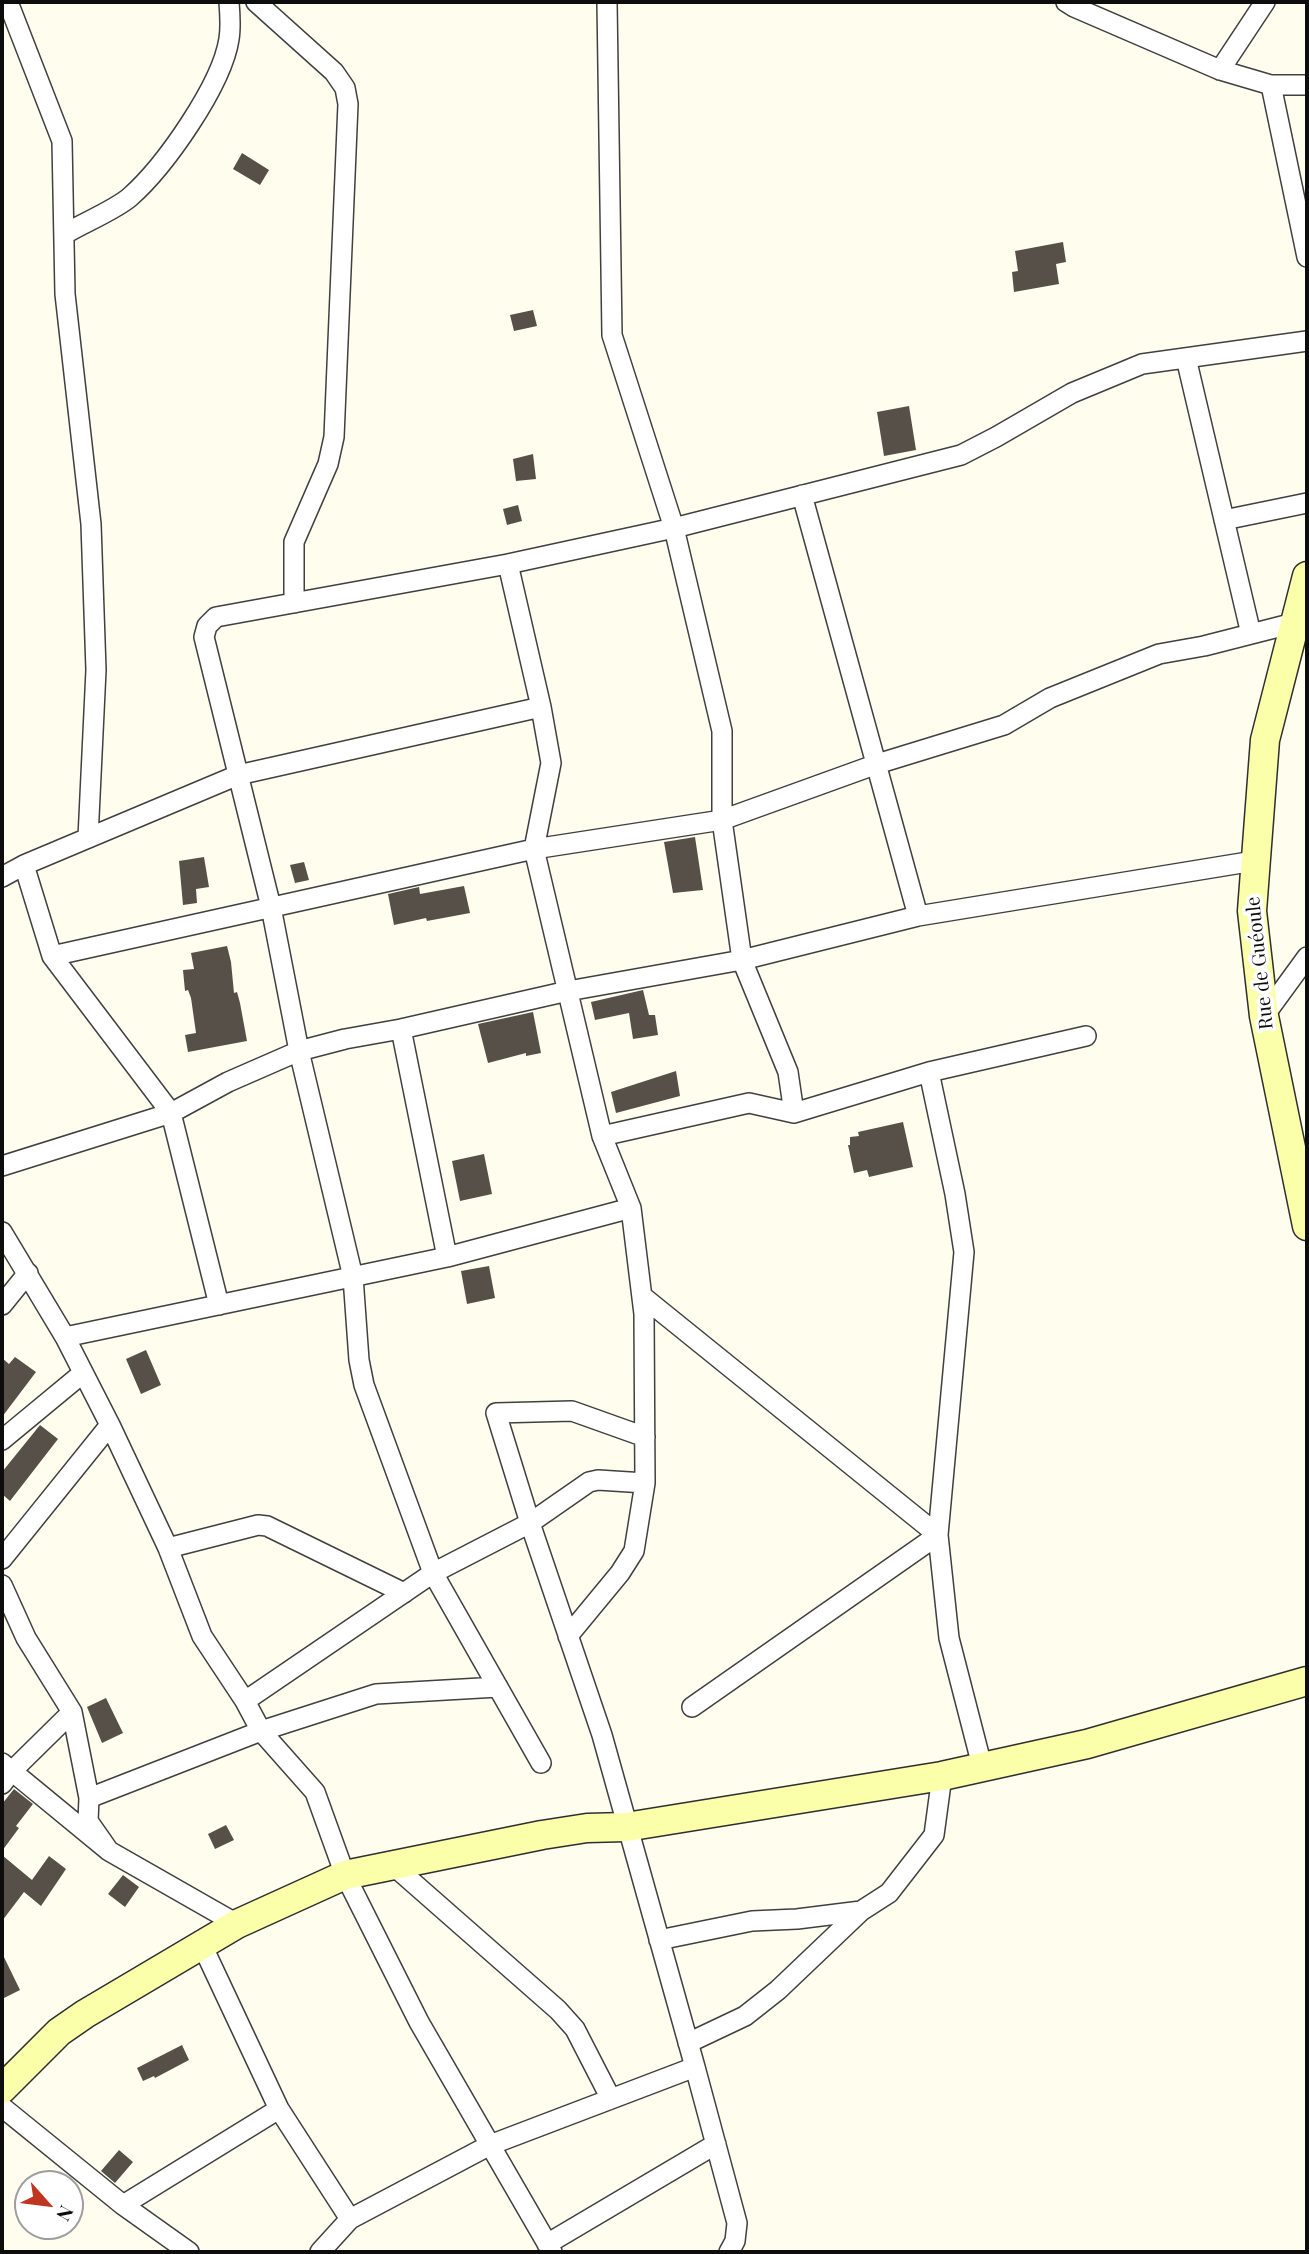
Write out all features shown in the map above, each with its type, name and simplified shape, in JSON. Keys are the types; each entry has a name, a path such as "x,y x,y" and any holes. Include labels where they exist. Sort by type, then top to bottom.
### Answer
{"street":[{"path":"8,2 62,141 65,294 92,551 96,670 88,838"},
{"path":"65,233 129,198 168,155 195,117 222,62 229,41 229,2"},
{"path":"256,2 334,72 345,88 348,104 334,438 328,464 294,542 294,603"},
{"path":"607,2 612,335 674,527 722,732 722,820 742,960 788,1072 794,1113"},
{"path":"1066,2 1220,70 1271,85 1307,85"},
{"path":"1220,70 1265,2"},
{"path":"1271,85 1307,257"},
{"path":"541,1763 433,1573 364,1385 359,1360 354,1277 299,1051 271,907 204,637 207,626 216,617 508,564 674,527 961,455 1072,393 1142,364 1307,341"},
{"path":"1186,358 1251,634"},
{"path":"802,495 918,916"},
{"path":"1224,520 1307,503"},
{"path":"508,564 551,763 534,849 602,1136 631,1208 646,1352 645,1483 634,1551 568,1636"},
{"name":"Rue de Guéoule","path":"1307,576 1265,740 1252,911 1264,1016 1307,1226"},
{"path":"52,956 534,849 722,820 877,764 1004,725 1050,698 1159,654 1294,623"},
{"path":"2,877 24,865 238,775 541,707"},
{"path":"2,1166 171,1113 228,1082 299,1051 568,991 742,960 918,916 1254,861"},
{"path":"24,865 52,956 171,1113 219,1305"},
{"path":"1264,1016 1307,957"},
{"path":"401,1030 447,1257"},
{"path":"602,1136 749,1103 794,1113 929,1072 1086,1036"},
{"path":"929,1072 955,1194 964,1252 938,1535 949,1638 982,1766"},
{"path":"65,1337 447,1257 631,1208"},
{"path":"2,1232 65,1337 110,1425 168,1548 202,1636 245,1701 261,1731 315,1792 345,1875 419,2022 550,2248 716,2144"},
{"path":"5,1296 28,1273"},
{"path":"642,1296 938,1535"},
{"path":"2,1440 82,1373"},
{"path":"645,1437 572,1411 496,1413 530,1523 602,1735 695,2067 737,2223 735,2241 729,2252"},
{"path":"2,1559 110,1425"},
{"path":"245,1701 433,1573 530,1523 589,1482 598,1480 645,1483"},
{"path":"168,1548 258,1525 267,1526 404,1593"},
{"path":"692,1707 938,1535"},
{"path":"2,1585 26,1638 72,1712 89,1798 89,1821 110,1851"},
{"path":"2,2089 59,2032 237,1924 345,1875 542,1835 587,1828 626,1827 942,1776 1087,1744 1307,1681"},
{"path":"89,1798 261,1731 376,1693 498,1687"},
{"path":"72,1712 5,1773 110,1851 237,1924"},
{"path":"688,2043 745,2016 778,1990 861,1911 889,1894 934,1835 942,1776"},
{"path":"394,1866 558,2010 575,2029 611,2099"},
{"path":"659,1940 752,1921 797,1919 861,1911"},
{"path":"202,1945 279,2109 350,2219"},
{"path":"320,2252 350,2219 490,2145 695,2067"},
{"path":"2,2106 123,2205 189,2252"},
{"path":"123,2205 279,2109"}],"building":[{"path":"242,153 269,170 260,185 233,169"},
{"path":"1063,242 1066,262 1056,264 1059,284 1014,292 1012,272 1018,271 1015,251"},
{"path":"533,310 537,326 514,331 510,315"},
{"path":"909,406 916,450 884,456 877,412"},
{"path":"533,454 536,479 516,481 513,459"},
{"path":"518,505 522,521 507,525 503,509"},
{"path":"695,837 703,890 673,893 664,842"},
{"path":"204,857 209,887 196,889 197,903 183,905 179,861"},
{"path":"304,862 309,880 295,883 290,865"},
{"path":"464,886 470,913 394,925 388,894 419,887 420,894"},
{"path":"227,946 234,993 237,992 240,1003 247,1041 188,1052 185,1035 196,1033 191,998 188,990 185,991 183,970 194,969 191,953"},
{"path":"643,990 649,1015 655,1015 658,1035 633,1039 629,1013 595,1020 591,1002"},
{"path":"533,1012 541,1053 526,1056 526,1053 488,1063 478,1024"},
{"path":"676,1071 680,1096 616,1113 611,1092"},
{"path":"903,1122 913,1167 869,1177 867,1170 854,1173 848,1145 850,1137 859,1136 858,1132"},
{"path":"484,1154 492,1194 460,1201 452,1161"},
{"path":"489,1266 495,1298 467,1304 461,1271"},
{"path":"146,1350 161,1385 141,1394 126,1359"},
{"path":"15,1357 36,1372 2,1417 2,1358 9,1364"},
{"path":"40,1425 58,1439 10,1501 2,1494 2,1472"},
{"path":"106,1698 123,1733 102,1743 87,1707"},
{"path":"14,1789 33,1804 2,1851 2,1804"},
{"path":"226,1825 234,1840 215,1849 208,1834"},
{"path":"2,1855 32,1880 49,1856 66,1869 41,1906 24,1892 2,1921"},
{"path":"123,1875 139,1887 125,1907 108,1894"},
{"path":"2,1953 20,1990 2,1999"},
{"path":"182,2045 189,2060 155,2078 154,2076 143,2081 137,2068"},
{"path":"119,2150 133,2162 115,2183 101,2171"}]}
